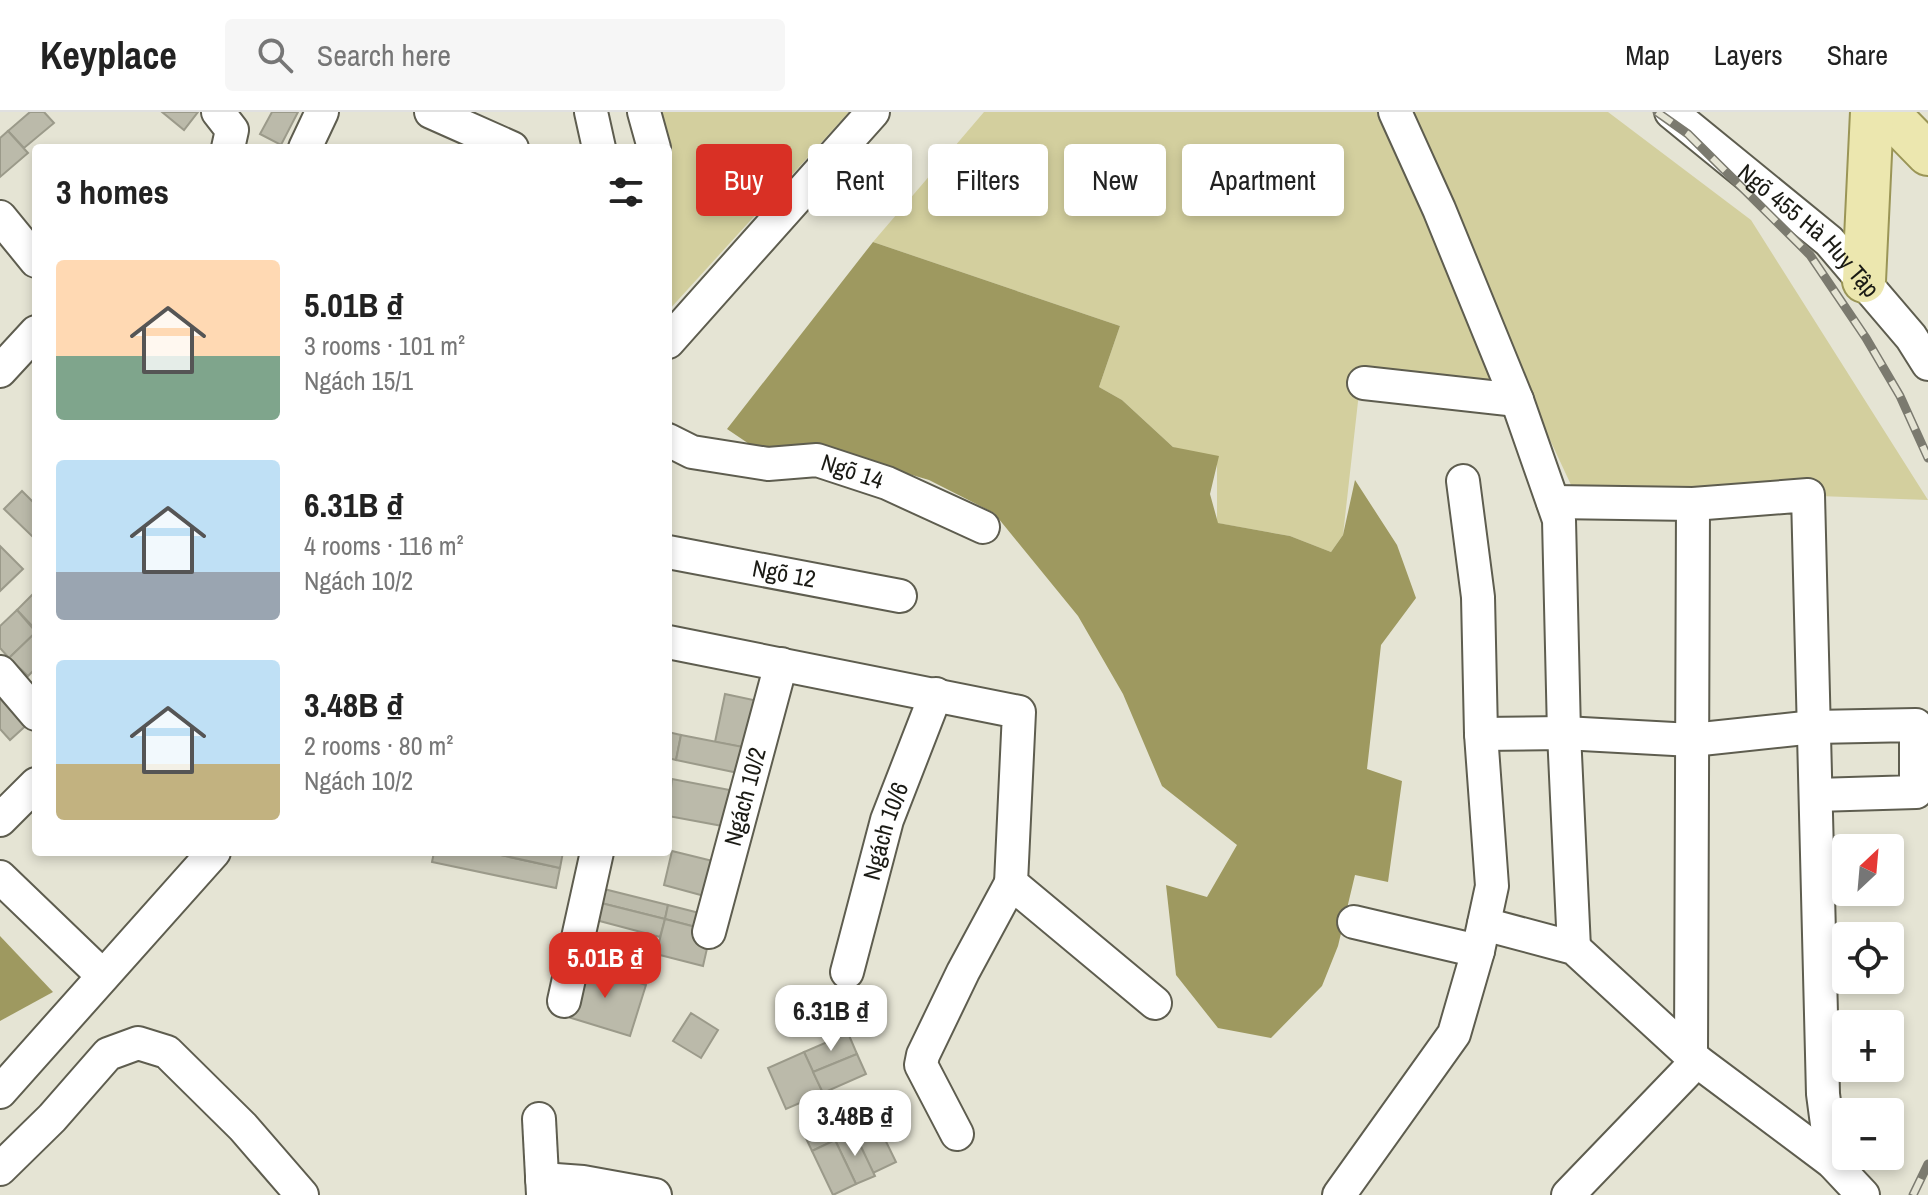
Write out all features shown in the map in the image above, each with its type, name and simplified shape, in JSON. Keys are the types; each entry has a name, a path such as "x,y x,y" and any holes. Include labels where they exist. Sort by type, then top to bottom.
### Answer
{"main road":[{"path":"1864,281 1872,112"},
{"path":"1887,112 1928,154"}],"street":[{"path":"218,112 232,130 229,144"},
{"path":"307,144 322,112"},
{"path":"431,112 503,144"},
{"path":"591,112 598,144"},
{"path":"644,112 653,144"},
{"path":"672,338 873,112"},
{"path":"1395,112 1439,209 1517,400 1559,520 1564,733 1574,948"},
{"name":"Ngõ 455 Hà Huy Tập","path":"1671,112 1829,241 1911,337 1928,364"},
{"path":"0,217 32,256"},
{"path":"0,371 32,336"},
{"path":"1364,383 1517,400"},
{"name":"Ngõ 14","path":"672,442 692,452 768,464 817,460 887,483 983,527"},
{"path":"1339,1195 1454,1034 1492,886 1481,734 1478,597 1463,481"},
{"path":"1553,502 1693,504 1808,495 1823,1094 1832,1162"},
{"path":"1574,1193 1694,1058 1693,504"},
{"name":"Ngõ 12","path":"672,553 900,596"},
{"path":"672,643 1019,712 1011,883 923,1055 921,1065 957,1134"},
{"name":"Ngách 10/2","path":"709,932 781,664"},
{"path":"0,672 32,709"},
{"name":"Ngách 10/6","path":"847,972 887,820 936,694"},
{"path":"1481,734 1564,733 1692,740 1814,727 1916,725 1916,792 1816,795"},
{"path":"0,820 32,788"},
{"path":"0,1092 210,856"},
{"path":"564,1001 596,856"},
{"path":"0,877 103,976"},
{"path":"1011,883 1155,1003"},
{"path":"1354,922 1574,948 1694,1058 1832,1162"},
{"path":"0,1169 52,1118 108,1054 138,1043 167,1052 243,1127 302,1195"},
{"path":"539,1119 543,1187 583,1182 655,1195"},
{"path":"1838,1170 1857,1193"}],"shaded area":[{"path":"658,112 849,112 820,144 808,144 808,157 792,175 792,144 696,144 696,216 754,216 672,307 672,144 667,144"},
{"path":"984,112 1608,112 1751,220 1928,500 1572,487 1530,397 1362,366 1343,535 1331,552 1290,536 1217,523 1217,465 1173,447 1122,400 1099,387 1120,326 873,242 895,216 912,216 912,196 928,178 928,216 1048,216 1048,144 957,144"},
{"path":"873,242 1120,326 1099,387 1122,400 1173,447 1219,456 1210,494 1218,523 1290,536 1331,552 1343,535 1355,480 1397,545 1416,598 1381,645 1367,769 1402,781 1388,882 1355,875 1338,946 1322,986 1271,1038 1218,1028 1176,975 1166,885 1207,897 1237,845 1162,786 1123,694 1078,616 994,513 929,480 841,454 761,452 727,429"},
{"path":"0,936 53,992 0,1021"}],"building":[{"path":"30,112 44,112 54,123 24,148 8,131"},
{"path":"162,112 198,112 184,130"},
{"path":"272,112 298,112 282,144 260,134"},
{"path":"8,131 28,153 0,177 0,138"},
{"path":"22,491 32,501 32,536 4,509"},
{"path":"0,546 23,569 0,591"},
{"path":"32,595 32,626 17,610"},
{"path":"17,610 32,627 32,636 9,658 0,648 0,626"},
{"path":"32,636 32,672 28,676 9,658"},
{"path":"0,687 31,721 10,740 0,729"},
{"path":"725,694 758,701 748,748 715,742"},
{"path":"672,733 681,735 676,760 672,759"},
{"path":"681,735 748,748 743,774 676,760"},
{"path":"672,779 735,791 728,827 672,817"},
{"path":"672,851 729,865 719,900 664,885"},
{"path":"433,856 505,856 560,868 556,888 432,862"},
{"path":"505,856 562,856 560,868"},
{"path":"600,888 668,905 665,919 597,902"},
{"path":"597,902 665,919 660,937 592,919"},
{"path":"668,905 715,917 711,931 665,919"},
{"path":"665,919 711,931 703,966 656,954"},
{"path":"581,964 646,985 630,1036 565,1016"},
{"path":"691,1013 718,1030 701,1058 673,1041"},
{"path":"848,1033 857,1054 813,1072 804,1052"},
{"path":"804,1052 823,1093 786,1109 768,1068"},
{"path":"857,1054 866,1074 823,1093 813,1072"},
{"path":"865,1098 876,1121 812,1151 801,1128"},
{"path":"876,1121 896,1162 873,1173 854,1132"},
{"path":"854,1132 875,1176 856,1184 835,1140"},
{"path":"835,1140 856,1184 833,1195 812,1151"}],"railway":[{"path":"1657,112 1688,134 1810,255 1866,338 1900,396 1928,458"},
{"path":"1913,1195 1928,1164"}]}
